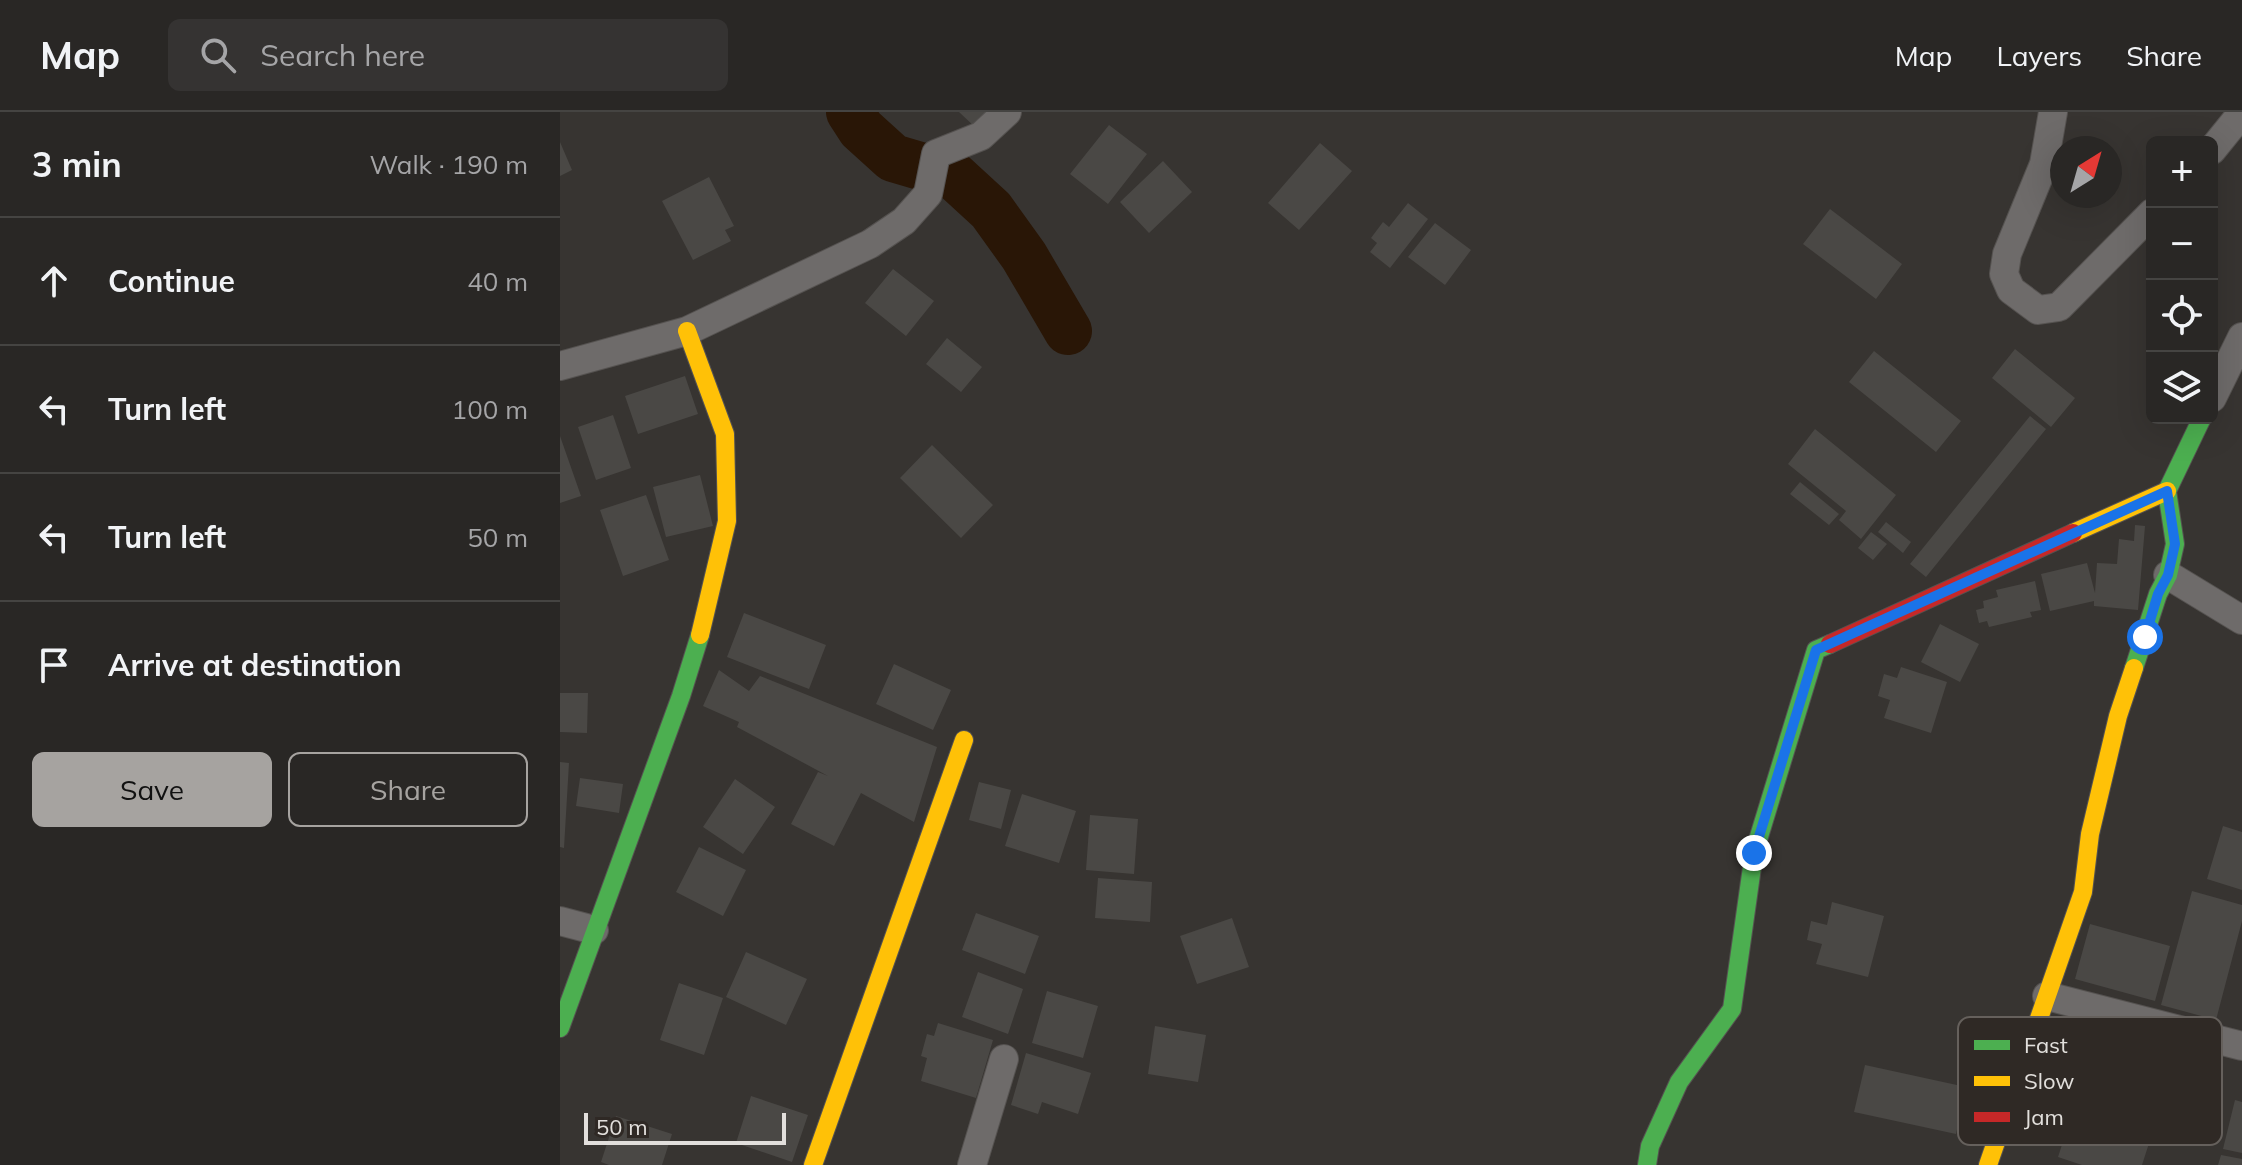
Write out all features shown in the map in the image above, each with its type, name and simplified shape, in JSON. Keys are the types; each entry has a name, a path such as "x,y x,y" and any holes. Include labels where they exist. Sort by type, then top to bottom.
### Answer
{"street":[{"path":"560,366 687,331 870,244 904,221 928,194 936,154 981,136 1007,112"},
{"path":"2053,112 2044,164 2007,254 2004,274 2011,290 2038,310 2059,307 2146,219"},
{"path":"2218,143 2242,113"},
{"path":"560,1028 681,696 706,615 727,521 725,434 687,331"},
{"path":"2218,386 2242,337"},
{"path":"2040,1017 2083,892 2090,834 2118,716 2158,594 2168,575 2175,544 2167,491 2199,424"},
{"path":"1647,1165 1650,1146 1679,1082 1732,1009 1754,853 1816,650 2167,491"},
{"path":"2168,575 2242,620"},
{"path":"813,1165 964,740"},
{"path":"560,921 594,930"},
{"path":"2047,996 2129,1017"},
{"path":"2222,1041 2242,1046"},
{"path":"972,1165 1004,1059"},
{"path":"1988,1165 1995,1145"}],"building":[{"path":"959,112 992,112 976,128"},
{"path":"1109,125 1147,154 1108,204 1070,174"},
{"path":"560,142 572,170 560,176"},
{"path":"1320,143 1352,171 1299,230 1268,203"},
{"path":"1163,161 1192,192 1149,233 1120,202"},
{"path":"709,177 734,226 725,230 731,241 693,260 662,201"},
{"path":"1408,203 1428,219 1390,268 1370,252 1377,243 1371,238 1383,222 1389,227"},
{"path":"1830,209 1902,264 1876,299 1803,244"},
{"path":"1435,223 1471,250 1445,285 1408,257"},
{"path":"893,269 934,301 906,336 865,303"},
{"path":"947,338 982,367 961,392 926,364"},
{"path":"2015,349 2075,398 2051,427 1992,378"},
{"path":"1874,351 1961,421 1936,452 1849,382"},
{"path":"685,376 698,414 638,434 625,396"},
{"path":"613,415 631,468 596,480 578,427"},
{"path":"2030,416 2046,429 1926,577 1910,564"},
{"path":"1815,429 1896,495 1861,539 1839,520 1846,511 1788,464"},
{"path":"560,436 581,496 560,503"},
{"path":"932,445 993,505 961,538 900,478"},
{"path":"700,475 713,526 666,537 653,487"},
{"path":"1800,482 1839,514 1829,525 1790,494"},
{"path":"646,495 669,560 623,576 600,510"},
{"path":"1886,522 1911,542 1903,553 1878,532"},
{"path":"2135,525 2145,526 2138,610 2094,606 2094,601 2050,611 2041,574 2087,563 2095,593 2097,563 2117,564 2119,539 2134,541"},
{"path":"1871,532 1887,544 1873,560 1858,548"},
{"path":"2035,581 2041,610 2030,612 2032,617 1989,627 1987,621 1979,623 1976,610 1984,608 1983,601 1998,597 1996,590"},
{"path":"744,613 826,645 809,689 727,657"},
{"path":"1940,624 1979,644 1960,682 1921,662"},
{"path":"894,664 951,690 933,730 876,704"},
{"path":"1901,667 1947,682 1931,733 1884,718 1890,700 1878,696 1884,674 1897,678"},
{"path":"719,670 749,691 760,676 937,747 914,822 861,793 834,846 791,824 818,772 828,776 737,727 739,722 703,706"},
{"path":"560,693 588,693 587,733 560,732"},
{"path":"560,762 569,763 564,848 560,847"},
{"path":"580,778 623,784 619,813 576,806"},
{"path":"735,779 775,807 743,854 703,827"},
{"path":"979,782 1011,790 1001,829 969,820"},
{"path":"1022,794 1076,811 1059,863 1005,846"},
{"path":"1090,815 1138,819 1134,874 1086,870"},
{"path":"2223,826 2242,832 2242,890 2207,879"},
{"path":"699,847 746,870 723,916 676,892"},
{"path":"1098,878 1152,882 1150,922 1095,918"},
{"path":"2192,891 2242,905 2242,921 2217,1017 2205,1017 2161,1005"},
{"path":"1832,902 1884,916 1868,977 1816,964 1822,944 1807,940 1811,921 1827,925"},
{"path":"976,913 1039,936 1025,974 962,950"},
{"path":"1232,918 1249,967 1197,984 1180,936"},
{"path":"2090,924 2170,946 2155,1001 2075,979"},
{"path":"746,952 807,979 786,1025 726,997"},
{"path":"978,972 1023,989 1008,1034 962,1017"},
{"path":"679,983 723,998 704,1055 660,1040"},
{"path":"1047,991 1098,1006 1083,1058 1032,1043"},
{"path":"938,1023 993,1040 976,1098 921,1081 927,1058 921,1056 927,1034 934,1036"},
{"path":"1155,1026 1206,1035 1198,1082 1148,1074"},
{"path":"1026,1053 1091,1073 1078,1114 1042,1102 1038,1114 1011,1105"},
{"path":"1865,1065 1958,1085 1956,1134 1854,1112"},
{"path":"751,1096 808,1115 792,1162 736,1143"},
{"path":"2235,1100 2242,1102 2242,1153 2223,1149"},
{"path":"616,1116 672,1134 662,1165 609,1165 601,1162"},
{"path":"2062,1145 2148,1145 2142,1165 2082,1165 2058,1157"},
{"path":"2221,1155 2242,1159 2242,1165 2218,1165"}],"waterway":[{"path":"850,112 861,129 893,158 954,176 991,210 1024,256 1068,331"}],"traffic: fast":[{"path":"2134,668 2158,594 2168,575 2175,544 2167,491 2199,424"},
{"path":"560,1028 681,696 700,635"},
{"path":"1647,1165 1650,1146 1679,1082 1732,1009 1754,853 1816,650 1830,644"}],"traffic: slow":[{"path":"687,331 725,434 727,521 700,635"},
{"path":"2073,533 2167,491"},
{"path":"2040,1017 2083,892 2090,834 2118,716 2134,668"},
{"path":"813,1165 964,740"},
{"path":"1988,1165 1995,1145"}],"traffic: jam":[{"path":"1830,644 2073,533"}],"route":[{"path":"1754,853 1816,650 2167,491 2175,544 2168,575 2158,594 2145,637"}]}
